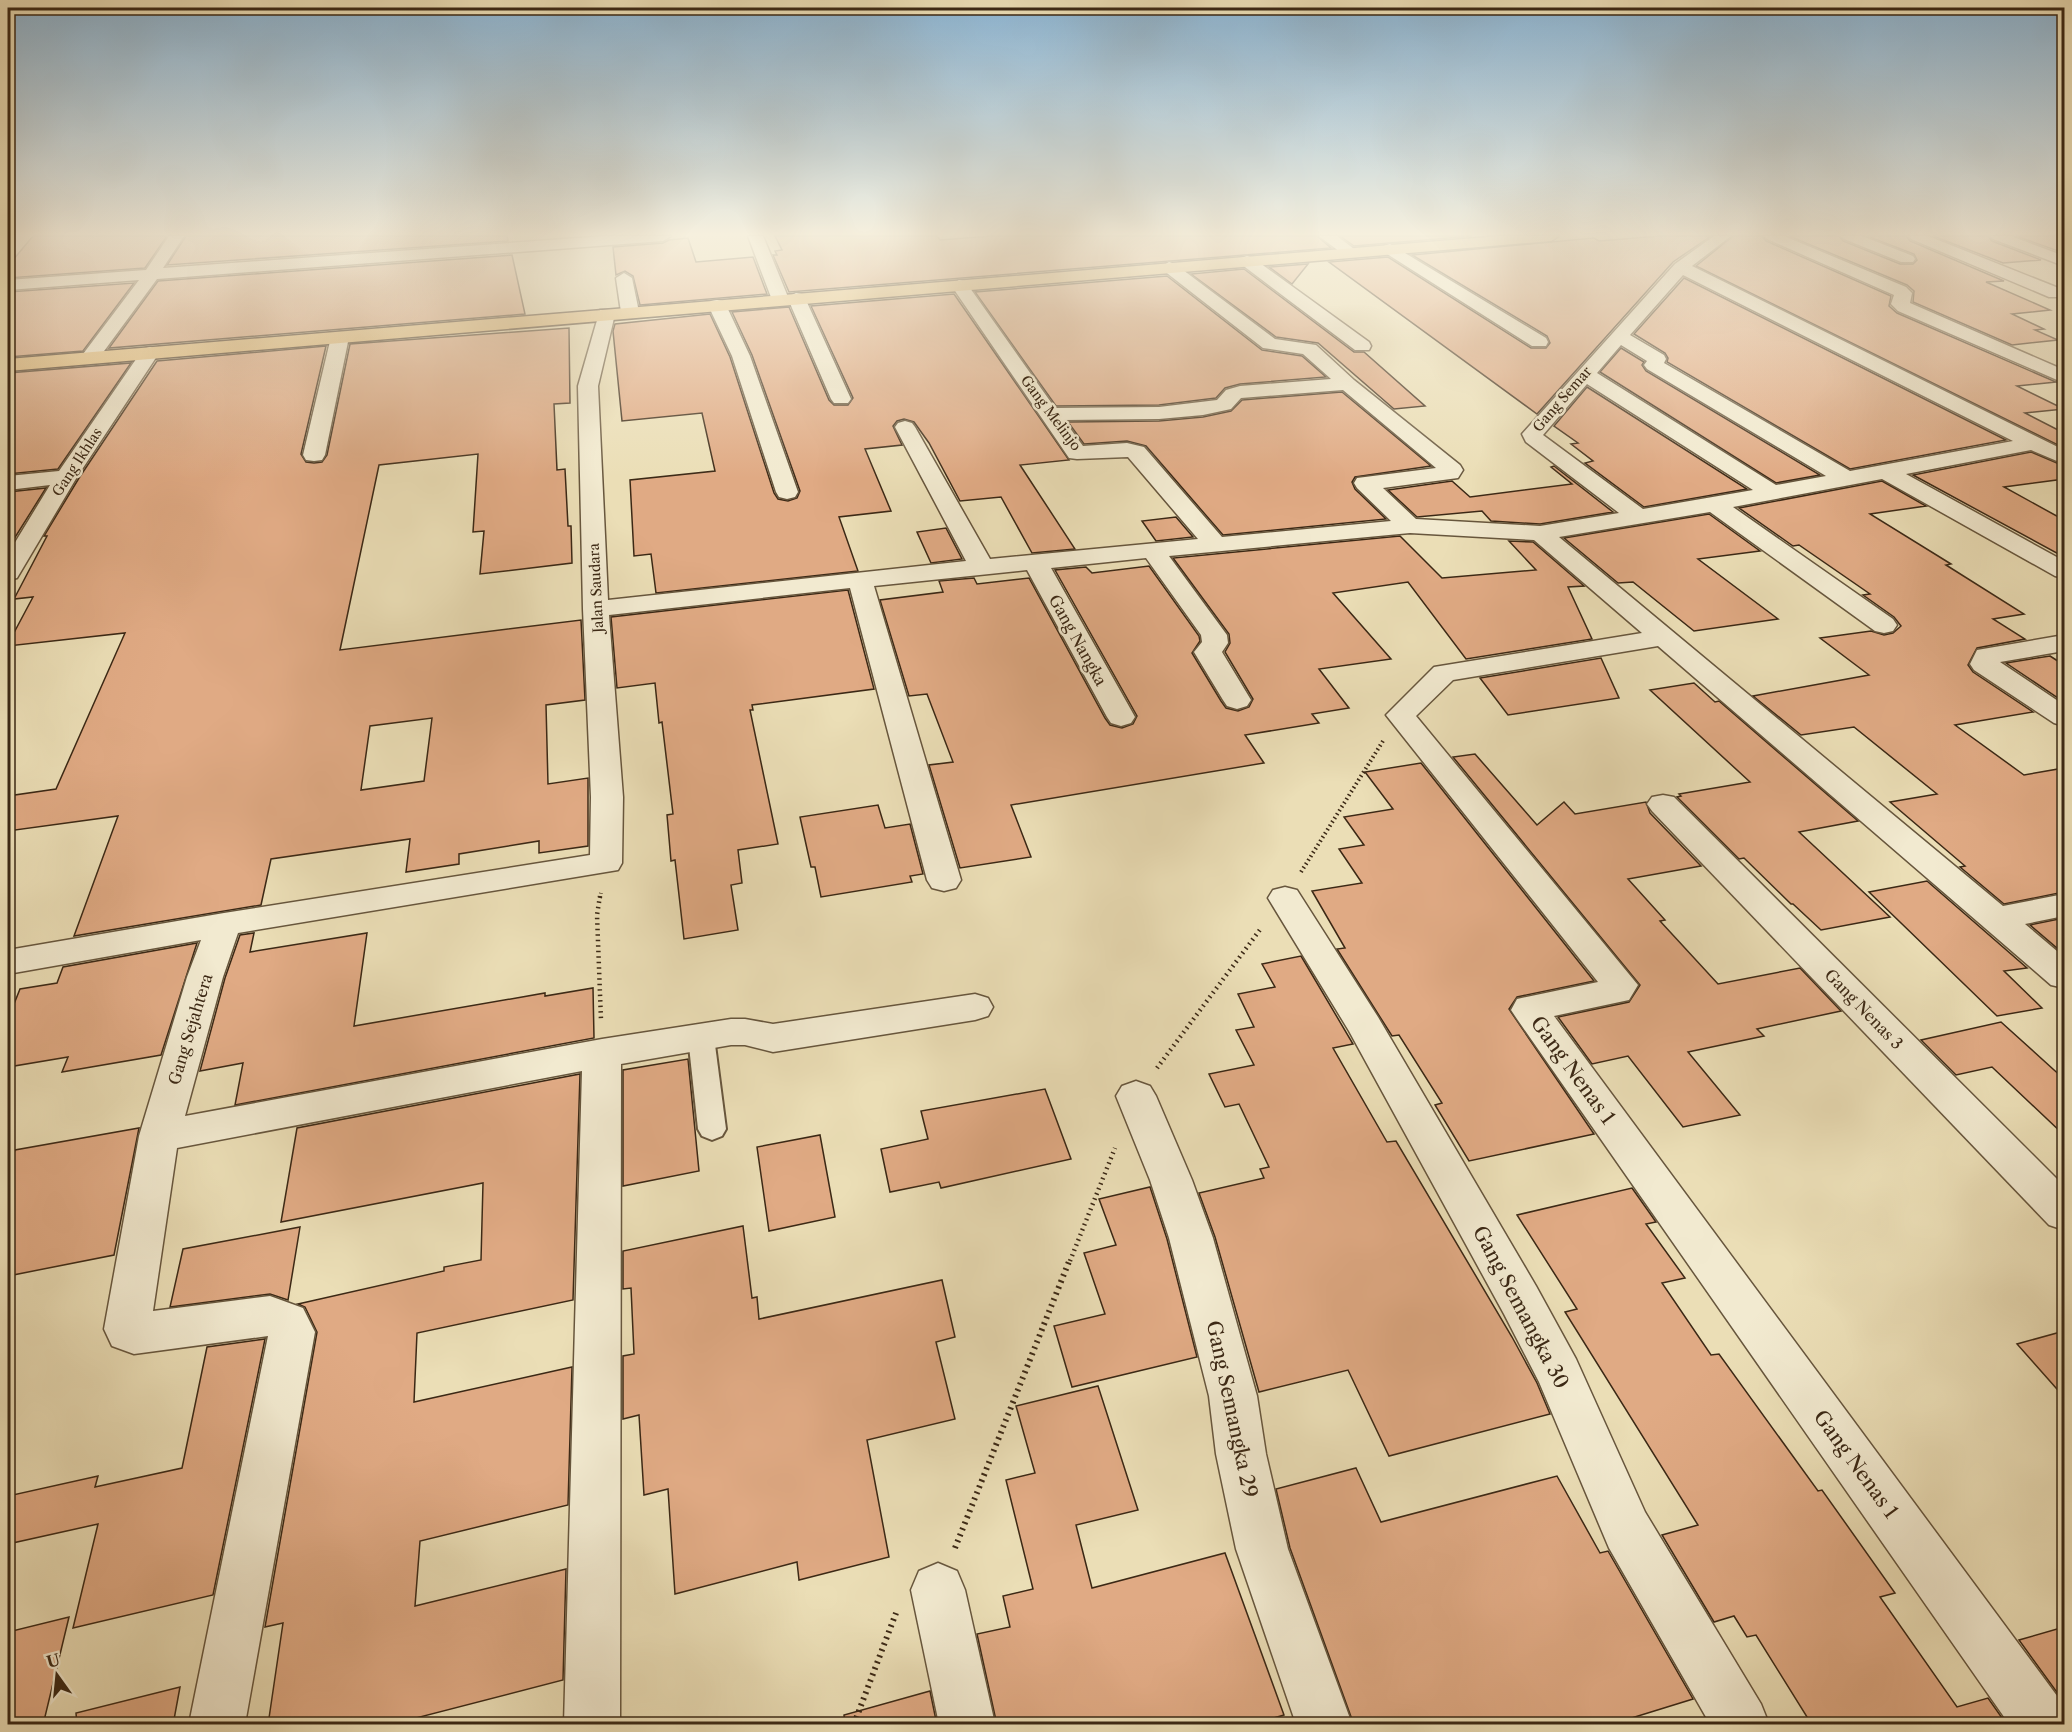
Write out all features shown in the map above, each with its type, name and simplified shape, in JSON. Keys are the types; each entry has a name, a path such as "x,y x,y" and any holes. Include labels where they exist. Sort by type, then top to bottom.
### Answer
{"highway":[{"path":"8,365 574,317"}],"street":[{"path":"89,358 120,317"},
{"name":"Jalan Saudara","path":"606,863 608,796 596,609 588,386 616,317"},
{"path":"723,317 741,356 788,492"},
{"path":"797,317 841,399"},
{"name":"Gang Melinjo","path":"981,317 1078,453 1127,450 1137,453 1217,546"},
{"path":"1234,317 1270,344 1309,349 1347,384 1453,471 1365,482 1410,526"},
{"path":"1323,317 1362,346"},
{"path":"1499,317 1539,342"},
{"name":"Gang Semar","path":"1636,317 1532,434 1533,438 1639,517"},
{"path":"1781,317 2064,458"},
{"path":"1927,317 2064,377"},
{"path":"1618,336 1656,359 1654,365 1847,478"},
{"path":"314,455 340,337"},
{"name":"Gang Ikhlas","path":"8,573 66,477 150,353"},
{"path":"1585,374 1773,493"},
{"path":"1050,414 1089,411 1142,414 1176,412 1224,405 1233,394 1240,392 1347,384"},
{"path":"905,427 982,567"},
{"path":"596,609 860,579 1410,526 1540,532 1714,504 2034,443"},
{"path":"1886,471 2064,571"},
{"path":"8,483 66,477"},
{"path":"1714,504 1884,625"},
{"path":"1540,532 2064,976"},
{"path":"1153,551 1214,635 1215,643 1208,652 1238,700"},
{"name":"Gang Nangka","path":"1035,562 1121,717"},
{"path":"860,579 945,880"},
{"path":"1400,715 1444,673 1666,637"},
{"path":"2064,643 1987,656 1984,664 2064,717"},
{"name":"Gang Nenas 1","path":"1400,715 1620,985 1616,991 1530,1008 1530,1010 2043,1725"},
{"name":"Gang Nenas 3","path":"1663,804 2064,1213"},
{"path":"8,962 224,924 606,863"},
{"name":"Gang Semangka 30","path":"1285,898 1365,1026 1520,1300 1559,1374 1627,1530 1741,1725"},
{"path":"1997,919 2064,905"},
{"name":"Gang Sejahtera","path":"217,1725 292,1332 290,1324 284,1318 270,1316 134,1334 128,1332 159,1136 205,977 224,924"},
{"path":"159,1136 602,1053 701,1037 745,1032 773,1038 975,1007"},
{"path":"592,1725 602,1053"},
{"name":"Gang Semangka 29","path":"1136,1096 1171,1180 1191,1238 1233,1396 1241,1454 1262,1549 1324,1725"},
{"path":"938,1590 967,1725"}],"lane":[{"path":"701,1037 712,1129"}],"path":[{"path":"854,1725 895,1614 910,1600 938,1590 1136,1096 1285,898 1400,715"},
{"path":"602,1053 597,915 601,893 606,883 606,863"}],"building":[{"path":"8,317 109,317 83,351 8,357"},
{"path":"132,317 490,317 109,348"},
{"path":"683,317 711,317 730,357 774,493 778,499 788,501 797,498 800,491 752,355 734,317 793,317 829,400 834,405 848,405 853,398 816,317 970,317 1069,460 1020,465 1075,549 1032,553 1001,497 960,501 929,443 914,422 904,419 897,421 893,426 902,445 865,449 891,511 839,517 858,571 656,593 651,554 634,556 630,480 715,471 702,413 622,421 613,331 615,324"},
{"path":"993,317 1219,317 1262,350 1302,356 1326,377 1240,384 1225,388 1216,398 1159,405 1056,406"},
{"path":"1249,317 1307,317 1354,352 1364,352 1425,406 1394,409 1318,343 1276,337"},
{"path":"1404,317 1482,317 1531,348 1546,348 1550,343 1547,336 1515,317 1624,317 1537,414"},
{"path":"1649,317 1761,317 2006,440 1850,469 1667,362 1668,358 1665,353 1634,334"},
{"path":"1799,317 1906,317 2056,382 2017,386 2064,409 2025,413 2064,433 2064,448"},
{"path":"1947,317 2018,317 2044,329 2035,330 2058,340 2012,345"},
{"path":"569,328 570,403 554,404 557,470 565,469 572,563 480,574 484,531 473,532 478,454 379,465 340,650 581,620 585,700 546,705 548,784 588,778 588,846 539,853 539,841 459,854 459,864 406,872 410,839 271,859 261,905 74,936 118,816 8,831 8,796 56,789 125,633 8,646 33,597 14,599 47,536 44,536 79,478 157,361 326,346 301,454 306,462 314,463 322,462 327,455 350,344","holes":["432,718 424,781 361,790 370,726"]},
{"path":"1621,348 1644,362 1642,365 1646,371 1820,475 1776,483 1600,372"},
{"path":"131,363 58,469 8,474 8,373"},
{"path":"1587,387 1747,489 1644,507 1585,463 1593,461 1571,444 1578,443 1554,426"},
{"path":"1342,392 1431,466 1355,477 1352,482 1355,489 1386,519 1223,535 1146,446 1127,441 1084,444 1068,422 1159,421 1203,417 1231,411 1242,400"},
{"path":"2031,452 2064,466 2064,479 2004,487 2064,520 2064,557 1913,475"},
{"path":"1554,466 1613,512 1540,524 1491,521 1482,511 1417,517 1388,490 1452,481 1470,497 1572,484 1551,467"},
{"path":"1882,481 1926,506 1870,514 1951,564 1946,565 2024,614 1993,619 2025,639 1977,648 1968,665 1973,672 2033,712 1955,725 2024,775 2064,768 2064,892 2004,904 1960,867 1965,866 1890,802 1937,794 1854,727 1801,735 1753,696 1869,675 1820,638 1871,631 1884,635 1893,633 1901,626 1894,617 1863,595 1870,594 1799,545 1793,546 1739,508"},
{"path":"46,488 14,539 8,540 8,492"},
{"path":"1709,514 1760,551 1698,559 1778,619 1694,631 1633,582 1618,583 1564,538"},
{"path":"1176,517 1193,537 1156,541 1142,521"},
{"path":"946,528 962,559 931,563 917,532"},
{"path":"1400,536 1442,578 1536,570 1509,541 1533,542 1584,586 1568,587 1592,639 1466,659 1408,582 1333,593 1391,659 1319,669 1349,708 1312,714 1319,723 1245,735 1264,763 1011,805 1031,857 960,868 929,765 953,762 927,694 909,696 880,600 943,592 939,581 974,578 977,584 1029,578 1105,718 1110,725 1122,728 1133,724 1137,716 1055,570 1086,567 1092,573 1149,566 1199,636 1200,641 1192,653 1221,701 1226,708 1238,711 1249,707 1253,699 1225,652 1230,643 1229,634 1173,558"},
{"path":"848,590 874,689 752,705 753,710 750,710 778,844 738,850 742,883 731,885 738,930 684,939 675,860 671,861 667,815 673,814 655,683 617,688 611,617"},
{"path":"2050,656 2064,665 2064,702 2006,663"},
{"path":"1601,658 1619,698 1508,715 1480,678"},
{"path":"1694,683 1715,702 1719,701 1858,821 1799,832 1890,917 1821,930 1744,858 1739,859 1677,797 1681,796 1679,794 1750,782 1650,690"},
{"path":"1475,754 1537,825 1564,802 1575,814 1646,802 1650,813 1701,866 1628,879 1665,920 1660,921 1718,984 1800,968 1841,1011 1757,1029 1764,1036 1688,1052 1740,1115 1683,1127 1628,1056 1592,1064 1558,1017 1629,1002 1640,985 1453,757"},
{"path":"1421,763 1594,981 1517,997 1509,1009 1594,1134 1469,1161 1435,1105 1442,1103 1399,1035 1392,1036 1337,949 1345,948 1312,891 1362,883 1339,849 1364,845 1344,817 1393,809 1365,772"},
{"path":"878,805 885,828 910,824 923,874 910,876 912,882 821,897 815,867 811,867 800,817"},
{"path":"1927,881 2027,968 2004,971 2042,1008 1997,1016 1869,892"},
{"path":"2064,918 2064,954 2030,925"},
{"path":"254,933 250,952 367,933 354,1026 545,993 545,996 593,988 594,1038 235,1105 243,1063 200,1071 225,978 240,935"},
{"path":"197,943 161,1055 62,1072 68,1057 8,1067 8,1019 20,989 57,983 63,967"},
{"path":"1301,956 1353,1044 1333,1048 1387,1142 1396,1141 1512,1337 1537,1383 1550,1414 1389,1456 1348,1370 1259,1392 1215,1237 1199,1193 1264,1178 1260,1169 1269,1167 1239,1104 1225,1107 1209,1074 1254,1065 1236,1030 1254,1027 1238,994 1275,987 1262,964"},
{"path":"2001,1022 2064,1079 2064,1135 1992,1067 1956,1075 1921,1040"},
{"path":"688,1059 699,1171 623,1186 623,1070"},
{"path":"580,1074 573,1300 417,1333 414,1402 572,1367 568,1505 420,1541 415,1606 566,1569 563,1680 408,1720 407,1725 268,1725 283,1623 265,1627 317,1332 305,1307 298,1304 444,1271 444,1267 481,1260 483,1183 281,1222 297,1128"},
{"path":"1045,1089 1071,1159 941,1188 939,1182 890,1192 881,1149 928,1139 921,1111"},
{"path":"139,1128 114,1255 8,1276 8,1170 15,1150"},
{"path":"820,1135 835,1217 769,1231 757,1147"},
{"path":"1150,1187 1167,1239 1197,1357 1072,1387 1054,1326 1105,1314 1084,1253 1116,1245 1099,1199"},
{"path":"1632,1188 1656,1222 1646,1224 1685,1278 1662,1283 1711,1355 1719,1354 1818,1491 1822,1490 1895,1593 1880,1597 1957,1707 1988,1698 2007,1725 1812,1725 1756,1635 1747,1637 1734,1616 1714,1622 1662,1535 1698,1525 1565,1312 1577,1309 1517,1215"},
{"path":"743,1226 752,1298 757,1297 759,1319 942,1280 955,1337 936,1342 955,1419 867,1440 889,1557 799,1580 797,1562 675,1594 668,1489 644,1495 639,1415 623,1419 623,1356 634,1354 631,1288 623,1289 623,1251"},
{"path":"300,1227 288,1300 270,1294 170,1307 183,1249"},
{"path":"2064,1331 2064,1397 2017,1344"},
{"path":"265,1339 213,1595 73,1628 98,1524 8,1544 8,1496 98,1476 95,1487 182,1468 207,1347"},
{"path":"1098,1386 1138,1510 1076,1525 1092,1588 1225,1553 1284,1715 1250,1725 997,1725 977,1634 1010,1627 1003,1596 1033,1589 1006,1480 1035,1473 1016,1406"},
{"path":"1356,1468 1381,1522 1557,1476 1600,1553 1608,1551 1693,1699 1609,1725 1354,1725 1290,1548 1276,1489"},
{"path":"69,1617 43,1725 8,1725 8,1632"},
{"path":"2064,1627 2064,1702 2019,1640"},
{"path":"180,1687 173,1725 77,1725 76,1713"},
{"path":"930,1691 937,1725 845,1725 844,1715"}]}
